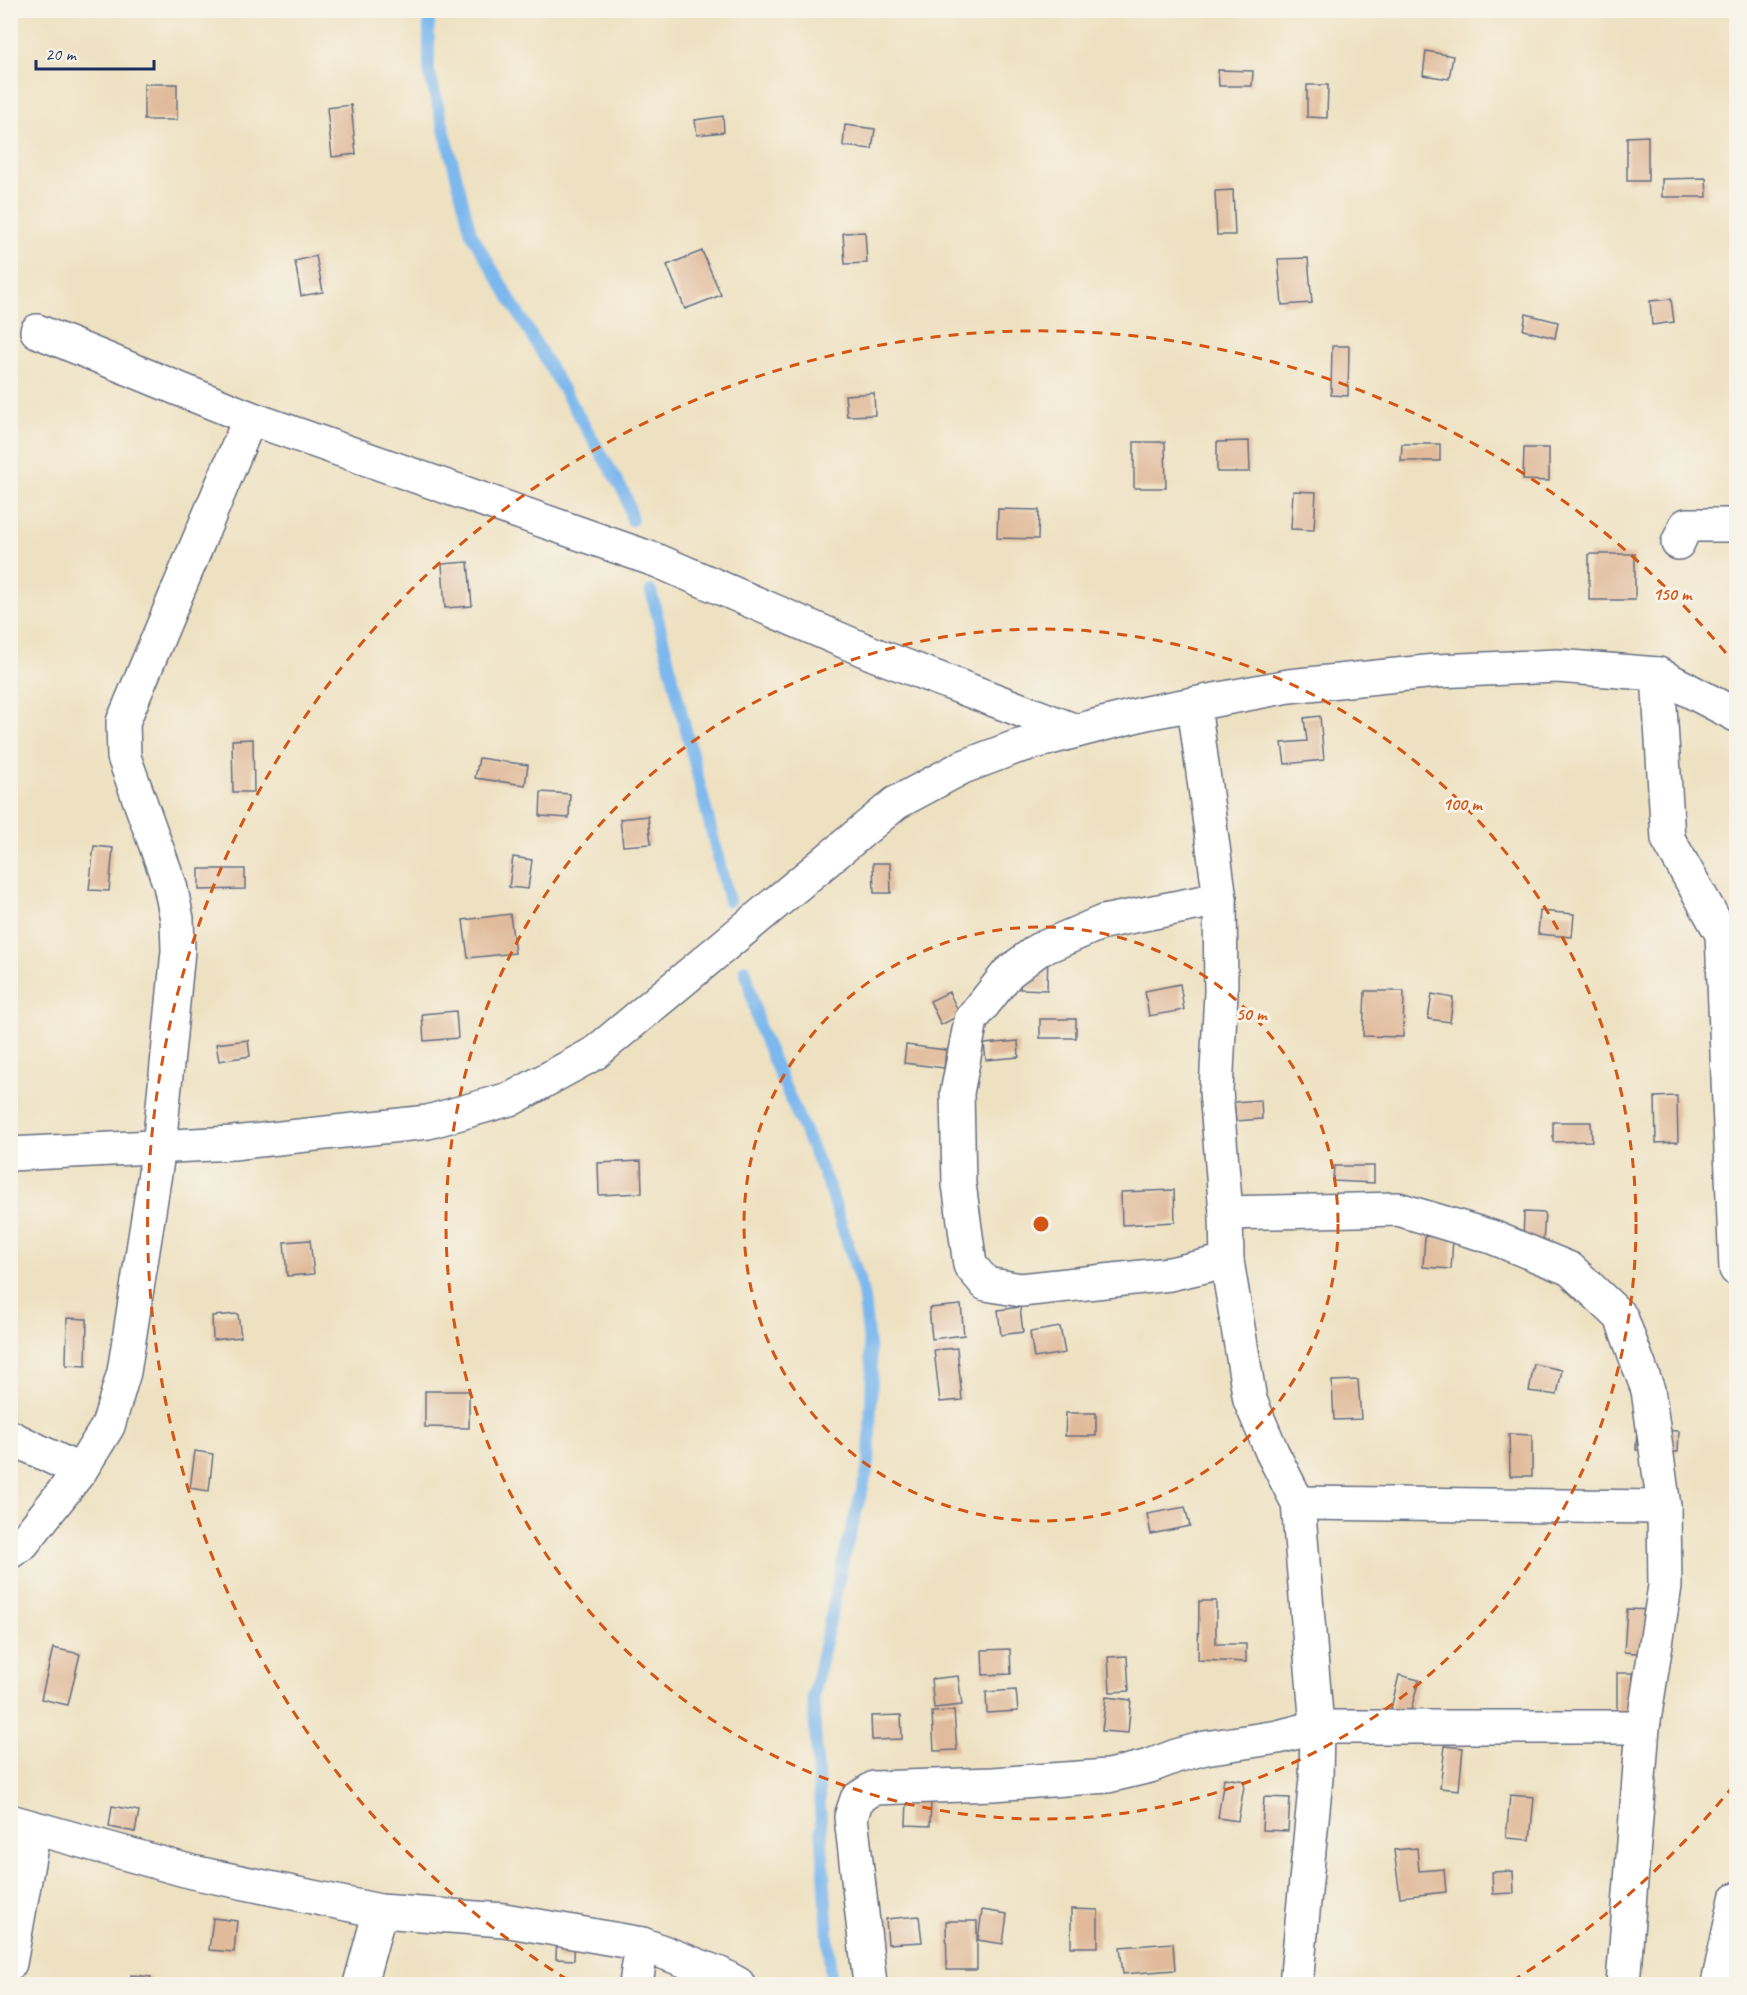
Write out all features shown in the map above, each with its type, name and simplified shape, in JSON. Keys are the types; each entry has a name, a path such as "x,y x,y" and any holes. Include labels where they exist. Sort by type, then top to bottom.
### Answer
{"street":[{"path":"37,331 250,418 658,561 876,655 1076,731"},
{"path":"10,1552 23,1543 80,1471 108,1426 124,1372 159,1147 178,951 177,919 170,885 124,757 123,722 250,418"},
{"path":"1678,543 1686,525 1737,525"},
{"path":"10,1154 233,1143 428,1122 513,1098 595,1053 896,803 963,766 1016,747 1146,713 1289,687 1436,671 1557,666 1658,674 1737,715"},
{"path":"1658,674 1668,839 1722,934 1732,1055 1737,1269"},
{"path":"1194,705 1220,899 1221,992 1216,1091 1226,1213 1227,1261 1251,1400 1272,1452 1298,1503 1317,1727 1316,1778 1296,1984 1282,1984"},
{"path":"1220,899 1103,922 1038,950 1008,973 971,1020 957,1093 959,1184 970,1265 986,1284 1021,1290 1170,1274 1227,1261"},
{"path":"1226,1213 1398,1209 1492,1237 1570,1269 1621,1317 1648,1390 1665,1507 1665,1586 1643,1727 1623,1984"},
{"path":"10,1437 80,1471"},
{"path":"1298,1503 1665,1507"},
{"path":"870,1984 851,1817 857,1799 874,1788 1108,1776 1150,1766 1205,1748 1278,1737 1317,1727 1643,1727"},
{"path":"10,1963 22,1825 192,1872 380,1911 504,1920 642,1944 720,1974 738,1984"},
{"path":"1718,1984 1737,1899"},
{"path":"360,1984 380,1911"},
{"path":"636,1984 642,1944"}],"building":[{"path":"1426,51 1453,56 1449,79 1423,75"},
{"path":"1218,70 1253,71 1252,86 1219,86"},
{"path":"144,84 177,84 177,120 144,120"},
{"path":"1307,85 1328,85 1327,118 1307,117"},
{"path":"351,105 356,154 332,157 327,108"},
{"path":"723,116 724,132 697,135 695,120"},
{"path":"845,125 875,129 872,149 843,146"},
{"path":"1648,136 1648,181 1627,181 1627,137"},
{"path":"1706,178 1707,197 1662,197 1662,179"},
{"path":"1233,190 1235,235 1217,235 1215,191"},
{"path":"865,232 867,263 845,264 843,233"},
{"path":"702,251 721,295 685,309 667,265"},
{"path":"316,256 323,292 301,296 295,261"},
{"path":"1308,258 1312,303 1282,305 1278,259"},
{"path":"1671,299 1674,322 1652,325 1650,301"},
{"path":"1526,314 1558,322 1555,338 1523,330"},
{"path":"1332,346 1349,346 1348,396 1331,395"},
{"path":"874,393 875,415 847,416 845,395"},
{"path":"1249,441 1250,472 1217,472 1217,442"},
{"path":"1134,442 1165,442 1166,488 1134,488"},
{"path":"1402,444 1440,444 1440,461 1401,461"},
{"path":"1524,448 1549,448 1549,481 1523,480"},
{"path":"1293,491 1316,492 1314,530 1291,529"},
{"path":"998,509 1039,510 1038,539 997,538"},
{"path":"1589,554 1635,554 1635,600 1589,600"},
{"path":"468,562 472,606 445,608 442,564"},
{"path":"1320,716 1324,760 1285,764 1282,743 1307,741 1304,718"},
{"path":"253,739 254,792 233,792 232,740"},
{"path":"479,758 528,765 525,785 475,778"},
{"path":"541,792 570,794 569,818 540,816"},
{"path":"648,816 651,844 623,846 620,819"},
{"path":"94,846 113,848 109,891 89,890"},
{"path":"513,857 532,860 528,889 509,887"},
{"path":"873,863 890,863 891,893 874,893"},
{"path":"199,869 245,869 245,889 199,890"},
{"path":"1540,911 1574,914 1572,937 1538,934"},
{"path":"510,914 515,953 468,958 463,920"},
{"path":"1021,953 1048,953 1047,990 1020,989"},
{"path":"1180,984 1184,1010 1149,1016 1145,991"},
{"path":"1365,991 1404,991 1403,1037 1363,1036"},
{"path":"949,992 960,1015 941,1025 930,1001"},
{"path":"1432,994 1453,998 1450,1022 1428,1019"},
{"path":"456,1011 458,1038 424,1041 422,1014"},
{"path":"1040,1019 1076,1019 1076,1038 1040,1038"},
{"path":"248,1040 250,1056 219,1061 216,1044"},
{"path":"1018,1041 1019,1057 986,1060 984,1044"},
{"path":"906,1045 946,1050 944,1068 904,1063"},
{"path":"1677,1096 1678,1142 1656,1143 1655,1097"},
{"path":"1261,1100 1262,1119 1236,1121 1234,1102"},
{"path":"1553,1122 1591,1122 1592,1141 1553,1142"},
{"path":"641,1161 642,1193 599,1195 598,1163"},
{"path":"1334,1166 1374,1166 1374,1183 1333,1181"},
{"path":"1174,1190 1175,1222 1122,1225 1121,1192"},
{"path":"1524,1212 1545,1213 1543,1245 1523,1244"},
{"path":"1425,1236 1453,1239 1451,1269 1423,1267"},
{"path":"310,1240 314,1274 287,1276 284,1242"},
{"path":"961,1305 964,1335 932,1339 929,1308"},
{"path":"1020,1307 1023,1332 1001,1335 998,1310"},
{"path":"238,1314 241,1337 213,1340 212,1316"},
{"path":"67,1318 87,1319 86,1366 66,1365"},
{"path":"1060,1327 1065,1353 1034,1358 1030,1332"},
{"path":"957,1348 962,1400 940,1402 934,1350"},
{"path":"1534,1364 1562,1370 1557,1395 1529,1391"},
{"path":"1358,1380 1361,1419 1334,1420 1332,1381"},
{"path":"425,1391 469,1391 469,1428 425,1427"},
{"path":"1066,1413 1096,1413 1096,1436 1065,1436"},
{"path":"1637,1429 1679,1431 1678,1452 1636,1450"},
{"path":"1509,1434 1532,1435 1532,1476 1510,1476"},
{"path":"195,1451 213,1454 209,1491 190,1488"},
{"path":"1185,1507 1190,1526 1151,1534 1147,1514"},
{"path":"1199,1601 1216,1601 1216,1644 1246,1644 1246,1662 1198,1660"},
{"path":"1627,1609 1650,1610 1647,1654 1624,1652"},
{"path":"53,1648 80,1654 68,1705 41,1699"},
{"path":"1010,1649 1011,1674 983,1675 982,1650"},
{"path":"1127,1656 1129,1691 1110,1692 1108,1657"},
{"path":"1617,1673 1633,1673 1633,1705 1660,1705 1661,1725 1617,1725"},
{"path":"1399,1675 1419,1680 1409,1717 1390,1713"},
{"path":"958,1676 962,1705 934,1708 931,1679"},
{"path":"1016,1690 1018,1711 987,1713 986,1692"},
{"path":"1106,1697 1131,1700 1128,1733 1102,1731"},
{"path":"954,1711 957,1750 934,1751 932,1712"},
{"path":"901,1715 902,1739 872,1740 871,1716"},
{"path":"1445,1746 1463,1748 1459,1790 1440,1788"},
{"path":"1224,1778 1245,1781 1238,1821 1218,1818"},
{"path":"1510,1795 1534,1797 1530,1840 1506,1838"},
{"path":"1264,1797 1290,1798 1288,1831 1262,1830"},
{"path":"907,1799 931,1800 930,1826 906,1825"},
{"path":"112,1806 139,1811 135,1832 109,1827"},
{"path":"1417,1848 1419,1871 1444,1869 1446,1892 1400,1897 1394,1850"},
{"path":"1513,1871 1514,1893 1493,1894 1492,1872"},
{"path":"1071,1909 1098,1910 1098,1947 1071,1947"},
{"path":"982,1910 1007,1914 1003,1944 978,1940"},
{"path":"919,1916 922,1942 888,1944 886,1919"},
{"path":"213,1918 237,1921 234,1952 209,1950"},
{"path":"946,1921 977,1921 977,1970 947,1970"},
{"path":"557,1932 575,1932 574,1960 556,1959"},
{"path":"1173,1943 1175,1970 1123,1974 1120,1947"},
{"path":"131,1975 151,1977 150,1984 131,1984"}],"waterway":[{"path":"429,10 429,71 471,233 626,496 632,520"},
{"path":"651,591 729,901"},
{"path":"745,969 760,1030 830,1189 863,1291 872,1371 869,1464 844,1557 813,1697 831,1984"}]}
